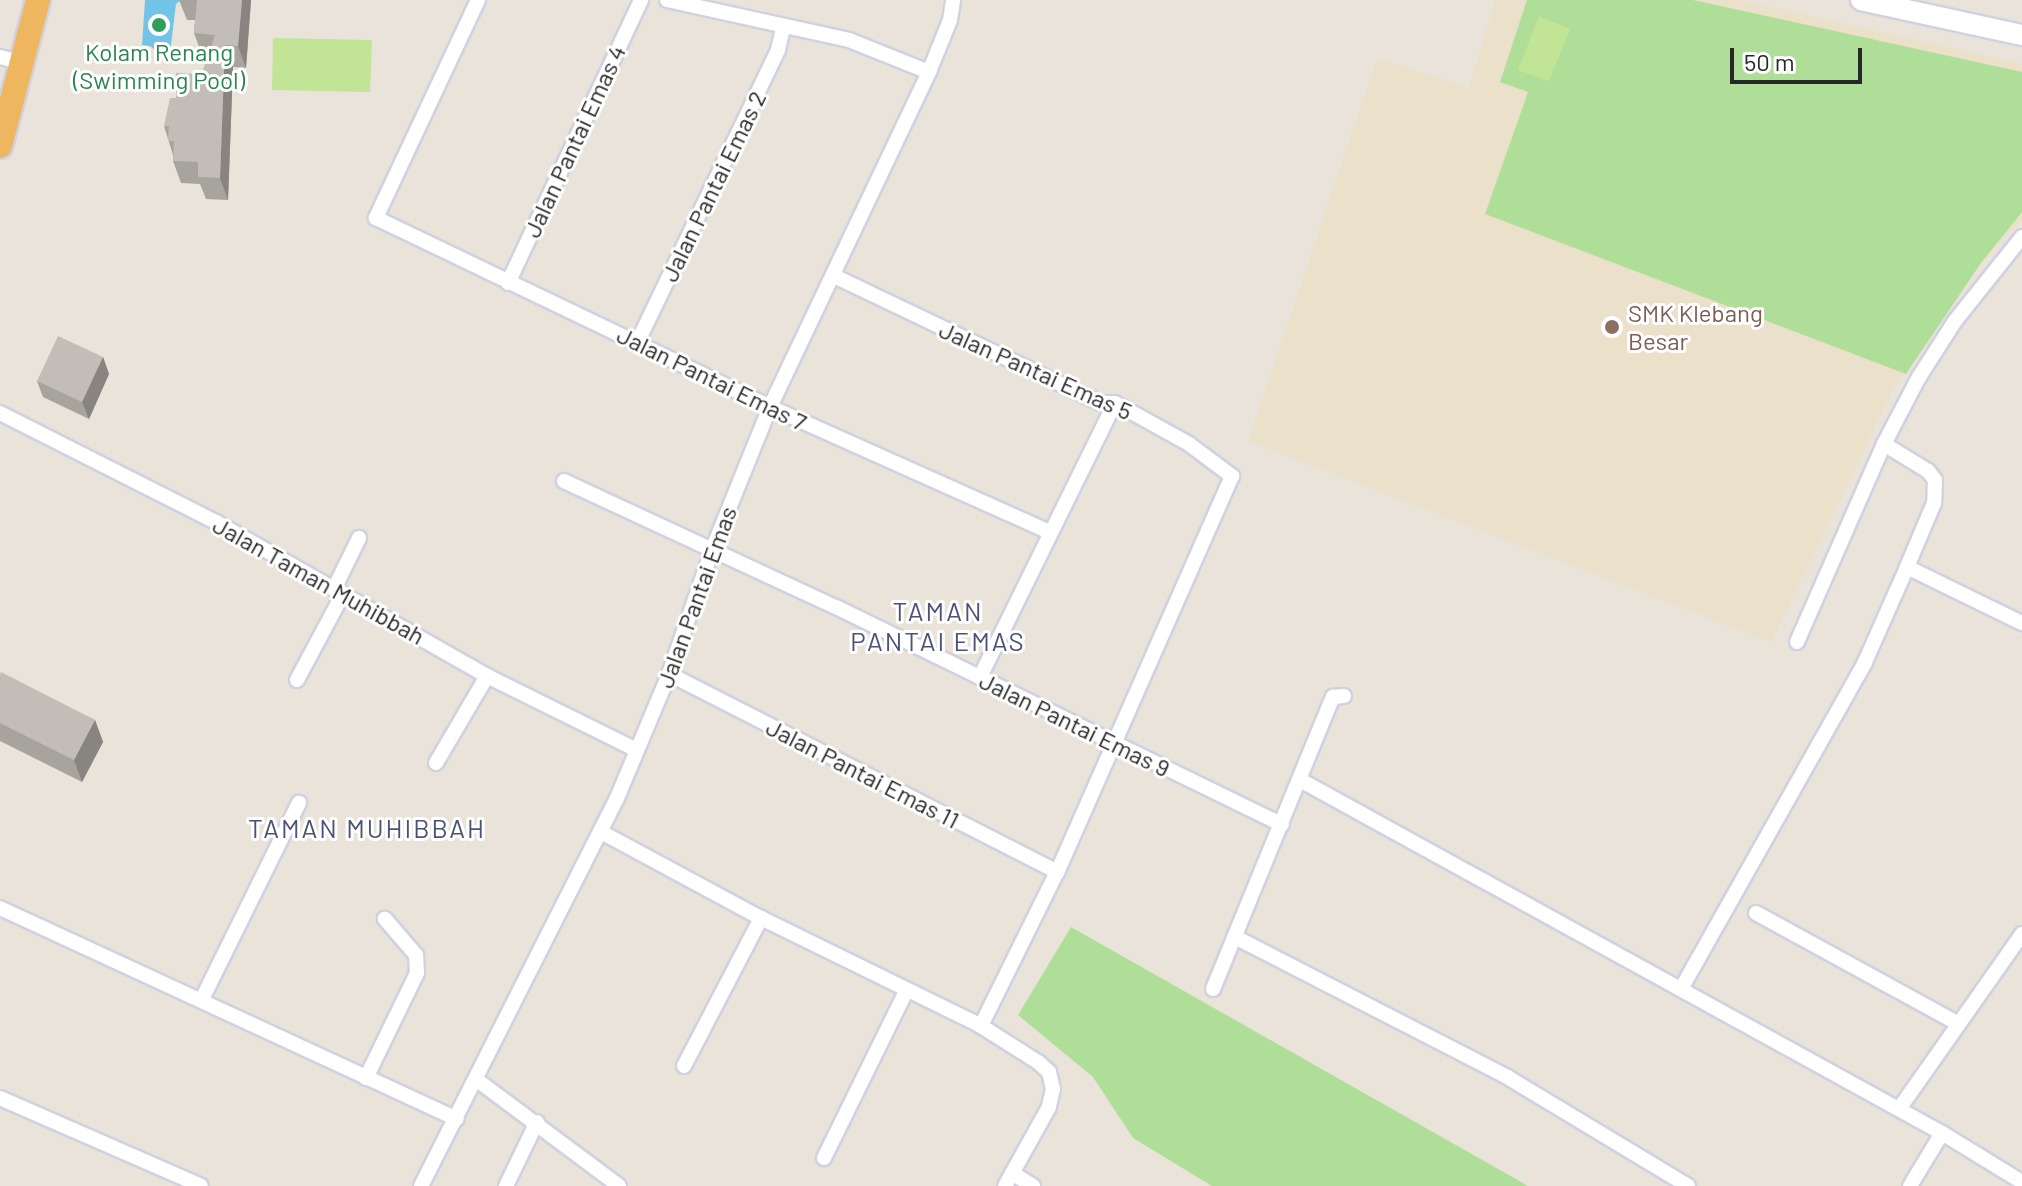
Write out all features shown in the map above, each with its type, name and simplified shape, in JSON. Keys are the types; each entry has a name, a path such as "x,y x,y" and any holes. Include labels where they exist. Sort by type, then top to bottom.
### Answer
{"highway":[{"path":"0,146 10,60 38,0"}],"main road":[{"path":"1861,0 2022,35"}],"street":[{"name":"Jalan Pantai Emas 7","path":"478,0 376,218 508,283 638,341 770,407 1050,532"},
{"name":"Jalan Pantai Emas 4","path":"508,283 641,0"},
{"path":"667,0 783,28 849,40 929,72"},
{"name":"Jalan Pantai Emas","path":"421,1186 601,832 669,674 713,548 770,407 929,72 950,20 953,0"},
{"name":"Jalan Pantai Emas 2","path":"638,341 772,63 783,28"},
{"path":"1797,642 1884,444 1919,377 1955,321 2022,237"},
{"name":"Jalan Pantai Emas 5","path":"834,276 1100,403 1115,403 1189,444 1232,476 1114,742"},
{"path":"980,677 1115,403"},
{"name":"Jalan Taman Muhibbah","path":"0,413 216,522 487,676 637,750"},
{"path":"1681,989 1865,662 1934,503 1935,480 1928,471 1884,444"},
{"name":"Jalan Pantai Emas 9","path":"564,481 713,548 1282,825"},
{"path":"297,680 359,538"},
{"path":"1907,567 2022,623"},
{"name":"Jalan Pantai Emas 11","path":"669,674 1057,872"},
{"path":"436,763 487,676"},
{"path":"1213,989 1302,781 1333,697 1344,696"},
{"path":"981,1026 1057,872 1114,742"},
{"path":"1302,781 1899,1109 2022,1182"},
{"path":"202,999 299,803"},
{"path":"601,832 761,918 981,1026 1038,1062 1049,1072 1053,1089 1043,1120 1009,1180 1033,1186"},
{"path":"0,908 457,1119"},
{"path":"1756,913 1957,1023"},
{"path":"684,1066 761,918"},
{"path":"366,1078 417,973 416,955 385,919"},
{"path":"1899,1109 2022,934"},
{"path":"1235,937 1509,1078 1688,1186"},
{"path":"824,1158 906,991"},
{"path":"477,1080 619,1186"},
{"path":"0,1098 201,1186"},
{"path":"506,1186 537,1122"},
{"path":"1910,1186 1942,1133"}],"shaded area":[{"name":"SMK Klebang Besar","path":"1495,0 1741,0 2022,64 2022,220 1981,263 1893,390 1771,642 1248,441 1377,59 1469,88"}],"green space":[{"path":"1527,0 1693,0 2022,72 2022,212 1981,263 1906,374 1485,214 1528,92 1500,82"},
{"path":"1539,16 1570,29 1549,81 1518,70"},
{"path":"273,38 372,40 370,92 272,90"},
{"path":"1071,927 1528,1186 1212,1186 1133,1138 1093,1077 1018,1015"}],"water":[{"name":"Kolam Renang (Swimming Pool)","path":"145,0 181,0 176,4 170,53 160,54 150,46 142,45"}],"building":[{"path":"197,0 242,0 238,46 225,45 220,178 198,177 198,162 173,161 174,141 168,141 169,126 164,126 170,98 176,98 176,73 202,74 215,35 194,33"},
{"path":"58,336 103,357 82,402 37,381"},
{"path":"1,672 95,720 74,760 0,723"}],"place":[{"name":"Kolam Renang (Swimming Pool)","path":"159,25"},
{"name":"SMK Klebang Besar","path":"1612,327"}],"district":[{"name":"TAMAN PANTAI EMAS","path":"938,626"},
{"name":"TAMAN MUHIBBAH","path":"367,828"}]}
